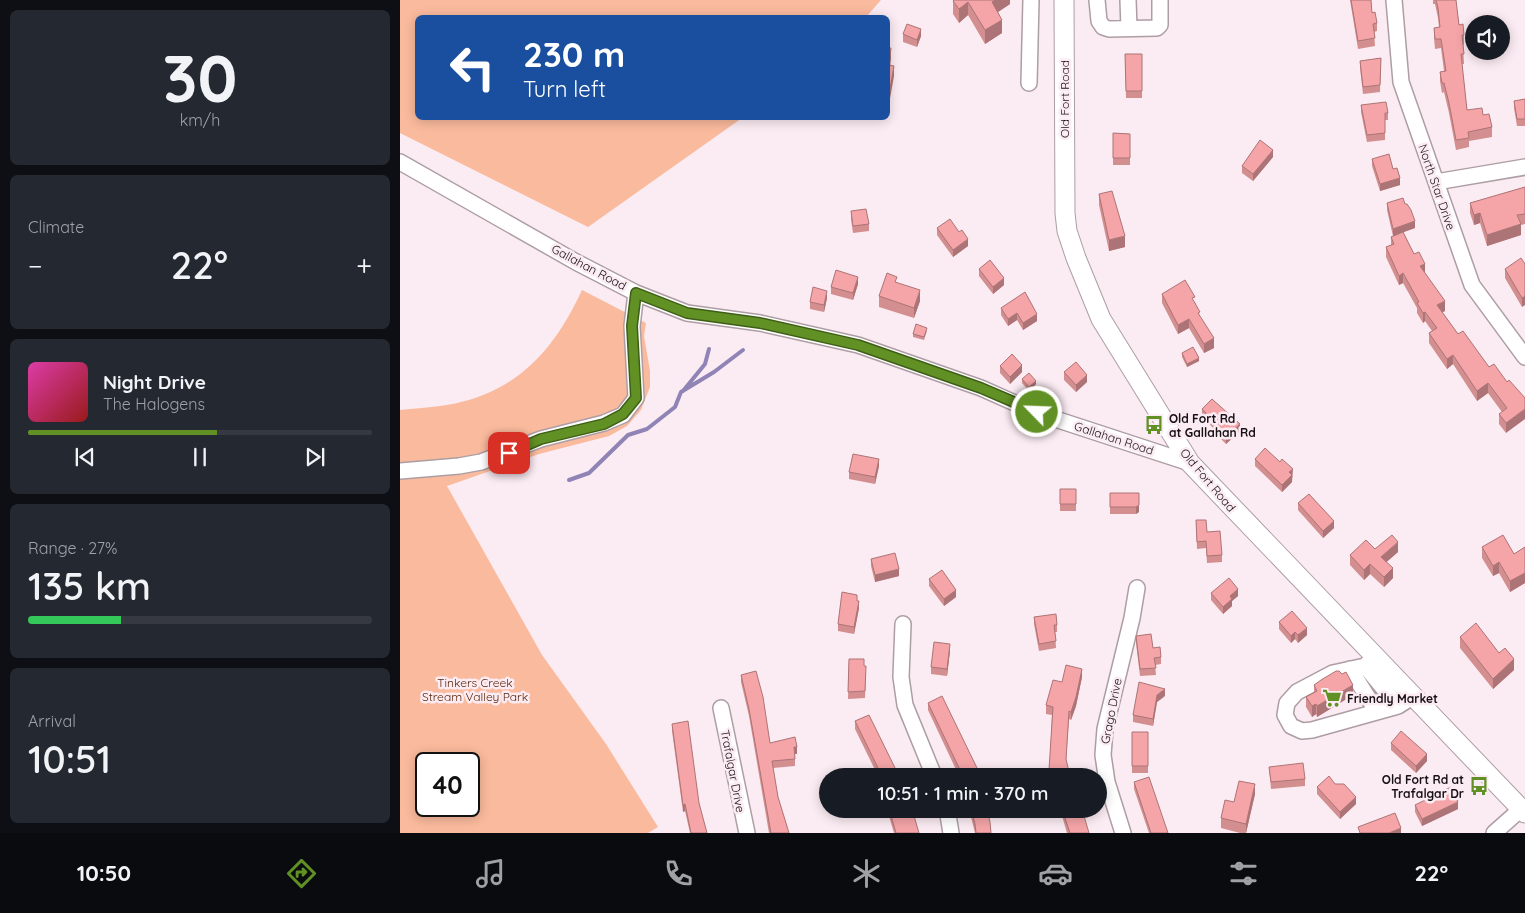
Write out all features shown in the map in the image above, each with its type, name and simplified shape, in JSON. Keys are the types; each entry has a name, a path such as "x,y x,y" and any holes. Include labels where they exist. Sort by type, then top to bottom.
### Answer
{"main road":[{"name":"Old Fort Road","path":"1064,0 1064,171 1067,231 1101,319 1190,463 1370,661 1414,696 1523,811"}],"street":[{"path":"1029,83 1032,0"},
{"path":"1097,0 1099,21 1103,27 1129,28 1157,28 1160,25 1160,0"},
{"path":"1128,0 1129,28"},
{"name":"North Star Drive","path":"1394,0 1401,82 1472,285 1525,356"},
{"name":"Gallahan Road","path":"400,162 636,293 687,313 760,323 858,345 981,388 1037,412 1190,463"},
{"path":"1436,182 1525,166"},
{"path":"400,471 459,466 481,462 541,439 604,424 623,414 636,398 632,326 636,293"},
{"name":"Grago Drive","path":"1123,833 1107,782 1103,755 1105,730 1132,618 1137,588"},
{"path":"903,624 900,678 904,705 931,768"},
{"path":"1398,706 1370,661 1333,673 1297,692 1287,703 1285,715 1291,726 1302,731 1398,706 1414,696"},
{"path":"1350,669 1377,712"},
{"name":"Trafalgar Drive","path":"721,708 747,833"},
{"path":"1494,833 1523,811"},
{"path":"948,818 951,833"}],"green space":[{"path":"400,0 881,0 868,15 415,15 415,120 739,120 588,227 400,133"},
{"name":"Tinkers Creek Stream Valley Park","path":"582,290 646,323 644,336 650,371 650,387 641,410 627,426 609,436 539,454 447,486 542,655 606,744 658,827 648,833 400,833 400,410 453,404 498,388 532,364 560,330"}],"building":[{"path":"954,0 995,0 992,2 1002,20 985,30 968,2 959,9"},
{"path":"1351,0 1371,0 1372,13 1375,12 1377,23 1373,24 1375,38 1358,41"},
{"path":"1436,0 1456,0 1459,25 1463,24 1464,54 1461,54 1467,110 1482,108 1483,115 1489,114 1492,127 1468,132 1469,138 1456,140 1449,103 1444,83 1442,83 1440,72 1446,71 1441,39 1435,39 1434,28 1440,27"},
{"path":"907,24 921,29 917,40 903,34"},
{"path":"1125,54 1142,54 1142,91 1126,91"},
{"path":"1381,58 1380,85 1363,87 1360,61"},
{"path":"890,65 894,66 890,89"},
{"path":"1525,99 1525,119 1517,119 1514,101"},
{"path":"1386,102 1388,113 1385,113 1385,133 1367,135 1361,105"},
{"path":"1113,133 1130,134 1130,158 1113,158"},
{"path":"1260,140 1273,150 1253,174 1242,166"},
{"path":"1389,154 1393,169 1397,168 1400,178 1380,184 1372,159"},
{"path":"1525,187 1525,214 1517,215 1521,224 1487,235 1480,213 1474,215 1470,203"},
{"path":"1112,191 1125,236 1109,240 1099,194"},
{"path":"1403,198 1405,204 1411,210 1415,221 1393,229 1387,203"},
{"path":"866,209 869,224 853,226 851,211"},
{"path":"950,219 959,232 962,230 968,239 953,250 937,228"},
{"path":"1403,232 1414,254 1419,252 1425,264 1420,266 1445,301 1437,305 1458,334 1463,331 1489,367 1494,364 1507,382 1509,380 1525,398 1525,409 1506,423 1499,414 1507,408 1488,383 1477,391 1453,355 1447,359 1429,333 1437,328 1425,312 1423,313 1403,273 1399,276 1386,247 1394,244 1391,237"},
{"path":"1521,258 1525,264 1525,296 1522,298 1505,269"},
{"path":"990,260 1004,278 993,287 979,269"},
{"path":"836,270 858,277 853,293 831,287"},
{"path":"887,273 897,277 895,282 920,290 914,308 879,296"},
{"path":"1185,280 1195,297 1192,298 1200,312 1198,313 1214,338 1204,344 1189,319 1178,325 1162,294"},
{"path":"813,287 827,291 824,305 810,302"},
{"path":"1025,292 1037,314 1023,323 1017,313 1008,319 1001,308"},
{"path":"916,324 927,328 924,337 913,334"},
{"path":"1193,347 1199,358 1187,364 1182,353"},
{"path":"1012,354 1022,365 1010,377 1000,366"},
{"path":"1076,362 1087,375 1076,385 1064,372"},
{"path":"1029,373 1036,381 1029,387 1022,379"},
{"path":"1212,399 1240,424 1226,437 1202,409"},
{"path":"1265,448 1280,462 1282,459 1293,469 1289,472 1292,475 1282,485 1255,459"},
{"path":"853,454 879,459 875,477 849,472"},
{"path":"1060,489 1076,489 1076,504 1060,504"},
{"path":"1110,493 1139,493 1139,505 1136,507 1110,507"},
{"path":"1309,494 1334,521 1323,531 1298,503"},
{"path":"1196,520 1206,520 1207,532 1220,531 1222,555 1207,556 1206,541 1197,542"},
{"path":"1392,535 1398,542 1381,557 1393,568 1384,577 1370,564 1364,570 1350,555 1366,540 1375,549"},
{"path":"1503,535 1514,554 1525,547 1525,573 1510,581 1499,562 1493,566 1482,547"},
{"path":"895,553 899,569 875,575 871,559"},
{"path":"942,570 956,590 944,599 929,579"},
{"path":"1229,578 1238,589 1230,596 1232,599 1223,607 1211,593"},
{"path":"842,592 857,595 857,601 859,601 854,627 838,624"},
{"path":"1292,611 1307,628 1298,635 1295,632 1291,636 1279,622"},
{"path":"1056,614 1057,625 1054,625 1056,641 1039,644 1034,617"},
{"path":"1476,623 1499,653 1505,648 1514,659 1493,679 1460,637"},
{"path":"1151,634 1153,648 1160,647 1161,657 1154,658 1156,668 1140,669 1136,636"},
{"path":"934,642 950,644 947,669 931,667"},
{"path":"849,659 864,659 864,666 866,666 865,691 848,692"},
{"path":"1066,665 1082,669 1076,697 1071,712 1069,711 1066,759 1068,768 1049,768 1053,707 1046,705 1053,680 1062,682"},
{"path":"756,671 763,697 770,743 795,737 797,747 794,747 795,759 772,761 778,797 789,833 771,833 749,709 741,675"},
{"path":"1336,671 1342,674 1346,672 1353,685 1317,706 1316,704 1312,706 1306,697 1317,691 1314,685"},
{"path":"1139,682 1165,689 1157,695 1153,719 1133,715"},
{"path":"942,696 977,768 959,768 928,703"},
{"path":"869,715 895,768 878,768 855,721"},
{"path":"688,721 699,803 707,833 691,833 685,804 683,805 672,724"},
{"path":"1401,731 1427,754 1416,766 1391,743"},
{"path":"1132,732 1148,732 1148,766 1132,766"},
{"path":"1303,763 1305,779 1271,782 1269,767"},
{"path":"1329,776 1335,784 1344,784 1356,797 1340,812 1317,787"},
{"path":"1149,777 1168,833 1151,833 1134,782"},
{"path":"1239,781 1255,784 1246,824 1221,818 1225,800 1234,802"},
{"path":"1451,787 1458,802 1422,819 1415,805"},
{"path":"1395,813 1401,828 1389,833 1360,833 1358,827"},
{"path":"892,818 915,818 919,833 896,833"},
{"path":"973,818 989,818 991,833 976,833"},
{"path":"1065,818 1085,818 1089,833 1070,833"}],"waterway":[{"path":"683,391 705,364 709,349"},
{"path":"569,480 589,473 628,435 647,429 675,407 681,392 714,372 743,350"}],"place":[{"name":"Old Fort Rd at Gallahan Rd","path":"1154,425"},
{"name":"Friendly Market","path":"1332,698"},
{"name":"Old Fort Rd at Trafalgar Dr","path":"1479,786"}],"route":[{"path":"509,453 541,439 604,424 623,414 636,398 632,326 636,293 687,313 760,323 817,334 858,345 981,388 1037,412"}]}
